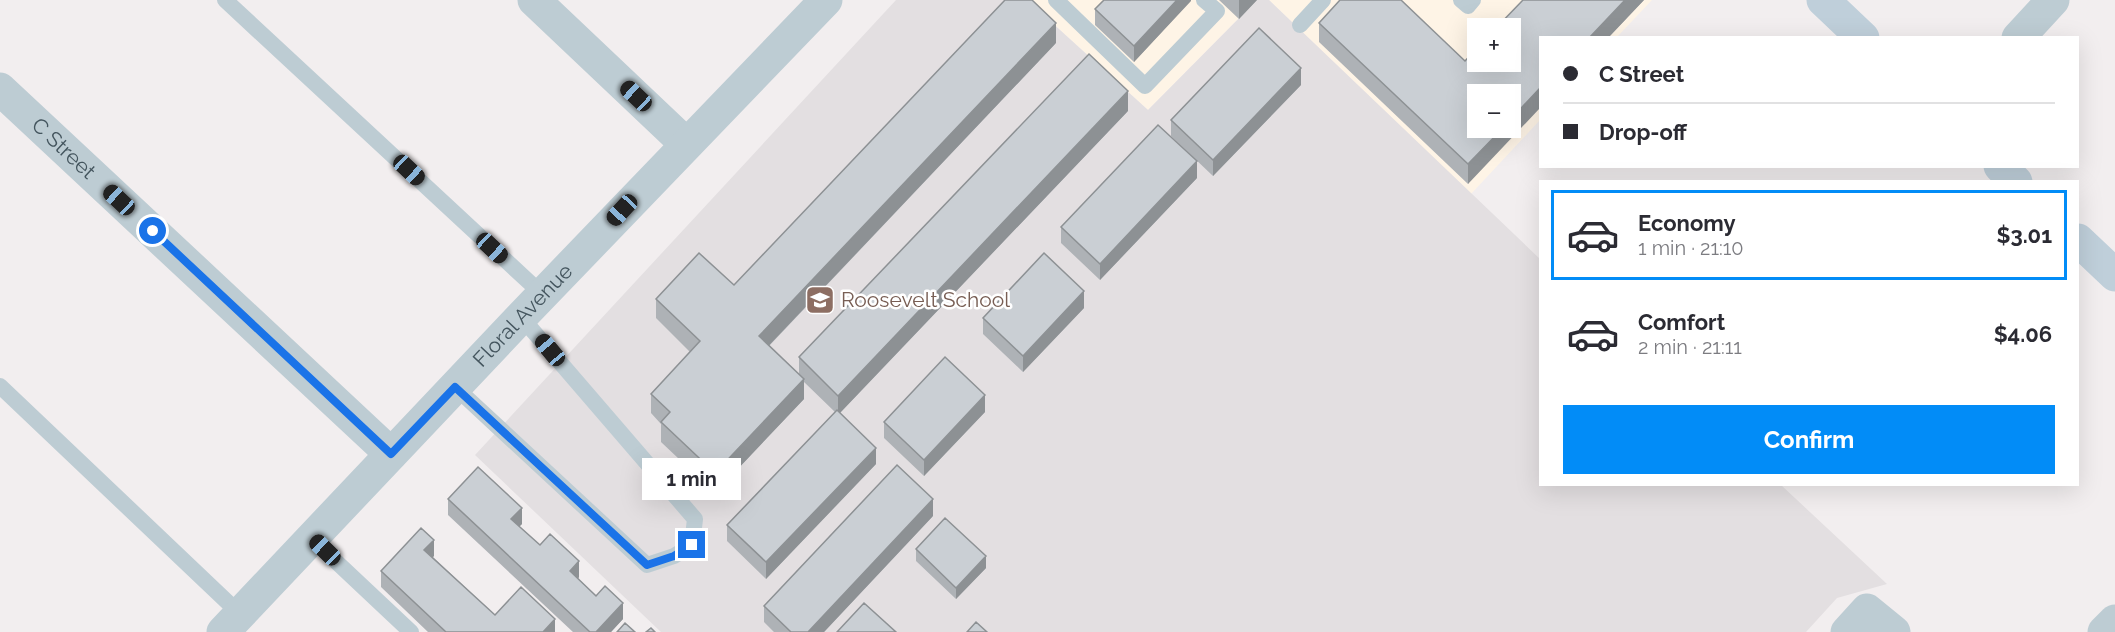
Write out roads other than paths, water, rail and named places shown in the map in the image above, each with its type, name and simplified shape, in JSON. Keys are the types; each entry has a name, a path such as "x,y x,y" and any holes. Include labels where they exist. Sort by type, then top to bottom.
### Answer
{"main road":[{"path":"1823,0 1861,36"},
{"path":"2002,168 2014,180"},
{"path":"2079,241 2115,275"}],"street":[{"path":"534,0 686,144"},
{"name":"Floral Avenue","path":"232,623 532,305 826,0"},
{"path":"2020,36 2053,0"},
{"name":"C Street","path":"0,88 391,454"},
{"path":"1857,621 1894,632"},
{"path":"2104,632 2115,621"}],"lane":[{"path":"225,0 532,305 694,519 692,545 674,556 647,565 455,387"},
{"path":"1056,0 1145,86 1216,11 1204,0"},
{"path":"1300,25 1323,0"},
{"path":"1461,0 1468,6 1473,0"},
{"path":"0,386 232,623"},
{"path":"311,538 411,632"}],"place":[{"name":"Roosevelt School","path":"820,300"}]}
